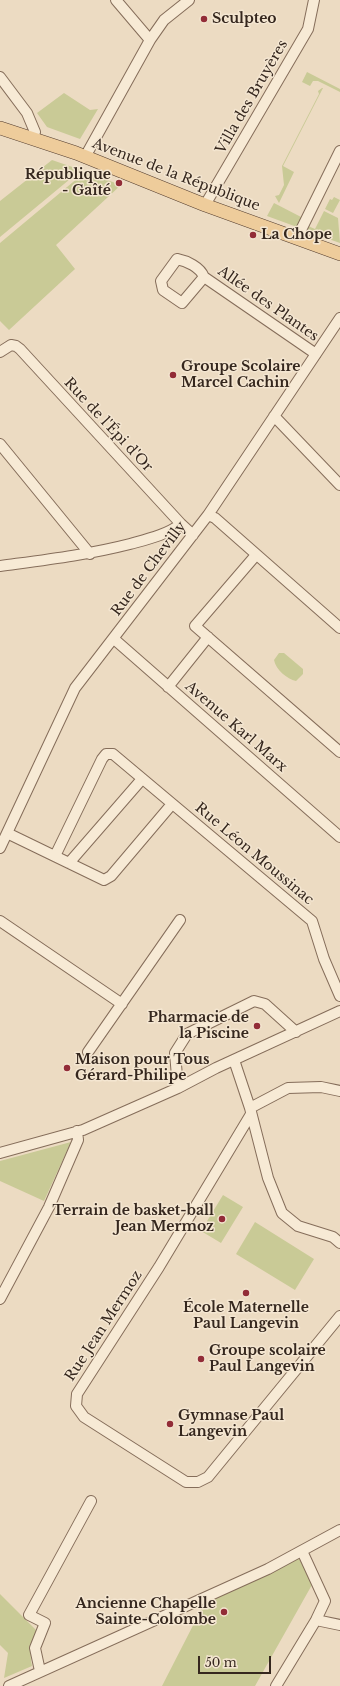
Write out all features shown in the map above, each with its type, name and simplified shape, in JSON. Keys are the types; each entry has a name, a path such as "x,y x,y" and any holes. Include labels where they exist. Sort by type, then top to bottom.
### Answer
{"main road":[{"name":"Avenue de la République","path":"0,128 85,157 205,205 340,254"}],"street":[{"path":"116,0 150,40"},
{"path":"85,157 150,40 164,20 189,0"},
{"name":"Villa des Bruyères","path":"205,205 308,29 314,0"},
{"path":"0,77 27,113 35,132 33,139"},
{"path":"297,238 340,151"},
{"name":"Allée des Plantes","path":"204,277 182,303 163,290 161,281 177,259 186,261 202,273 204,277 316,354"},
{"name":"Rue de Chevilly","path":"0,848 75,688 208,515 340,318"},
{"name":"Rue de l'Épi d'Or","path":"0,352 11,345 20,349 181,524 193,535"},
{"path":"274,416 340,485"},
{"path":"0,444 90,554"},
{"path":"208,515 215,518 340,628"},
{"path":"0,566 90,554 145,540 172,531 181,524"},
{"path":"256,555 195,626 340,752"},
{"path":"168,687 208,637"},
{"name":"Avenue Karl Marx","path":"114,639 340,837"},
{"name":"Rue Léon Moussinac","path":"55,856 106,754 113,754 312,921 324,959 340,996"},
{"path":"69,863 142,779"},
{"name":"Rue Léon Moussinac","path":"7,833 103,880 107,879 172,804"},
{"path":"88,1052 180,920"},
{"path":"0,921 122,1004"},
{"path":"178,1088 175,1053 187,1034 254,1001 265,1004 296,1032"},
{"path":"0,1153 77,1131 178,1088 234,1060 340,1011"},
{"path":"234,1060 251,1111 268,1178 282,1213 298,1226 333,1237 340,1243"},
{"path":"251,1111 288,1088 321,1087 340,1091"},
{"name":"Rue Jean Mermoz","path":"251,1111 159,1267 77,1394 76,1406 84,1417 186,1482 198,1482 208,1477 340,1316"},
{"path":"0,1299 49,1208 78,1140 77,1131"},
{"path":"40,1671 35,1648 45,1623 29,1615 92,1501"},
{"path":"9,1686 243,1581 340,1530"},
{"path":"276,1686 316,1620 325,1601 302,1551"},
{"path":"316,1620 340,1625"}],"green space":[{"path":"307,72 340,89 340,92 318,81 313,81 310,86 302,82"},
{"path":"323,88 283,166 294,172 279,203 275,196 279,195 284,185 282,166 319,94 318,91"},
{"path":"64,93 90,110 98,109 80,139 47,127 37,113"},
{"path":"52,160 81,170 0,237 0,201"},
{"path":"85,172 121,185 56,245 75,269 9,330 0,321 0,243"},
{"path":"334,197 340,200 333,213 325,209 330,199 332,200"},
{"path":"274,203 303,218 297,227 267,216"},
{"path":"324,211 338,218 340,243 306,231 308,226 315,229"},
{"path":"279,653 284,653 303,669 303,674 296,681 279,671 274,660"},
{"path":"71,1142 44,1201 0,1181 0,1161"},
{"name":"Terrain de basket-ball Jean Mermoz","path":"223,1195 243,1207 221,1243 201,1231"},
{"path":"255,1222 314,1259 295,1290 236,1254"},
{"path":"298,1557 313,1583 255,1686 162,1686 204,1604"},
{"path":"0,1594 38,1632 32,1649 32,1666 4,1678 8,1653 0,1645"}],"place":[{"name":"Sculpteo","path":"204,19"},
{"name":"République - Gaîté","path":"119,183"},
{"name":"La Chope","path":"253,235"},
{"name":"Groupe Scolaire Marcel Cachin","path":"173,375"},
{"name":"Pharmacie de la Piscine","path":"257,1026"},
{"name":"Maison pour Tous Gérard-Philipe","path":"67,1068"},
{"name":"Terrain de basket-ball Jean Mermoz","path":"222,1219"},
{"name":"École Maternelle Paul Langevin","path":"246,1293"},
{"name":"Groupe scolaire Paul Langevin","path":"201,1359"},
{"name":"Gymnase Paul Langevin","path":"170,1424"},
{"name":"Ancienne Chapelle Sainte-Colombe","path":"224,1612"}]}
